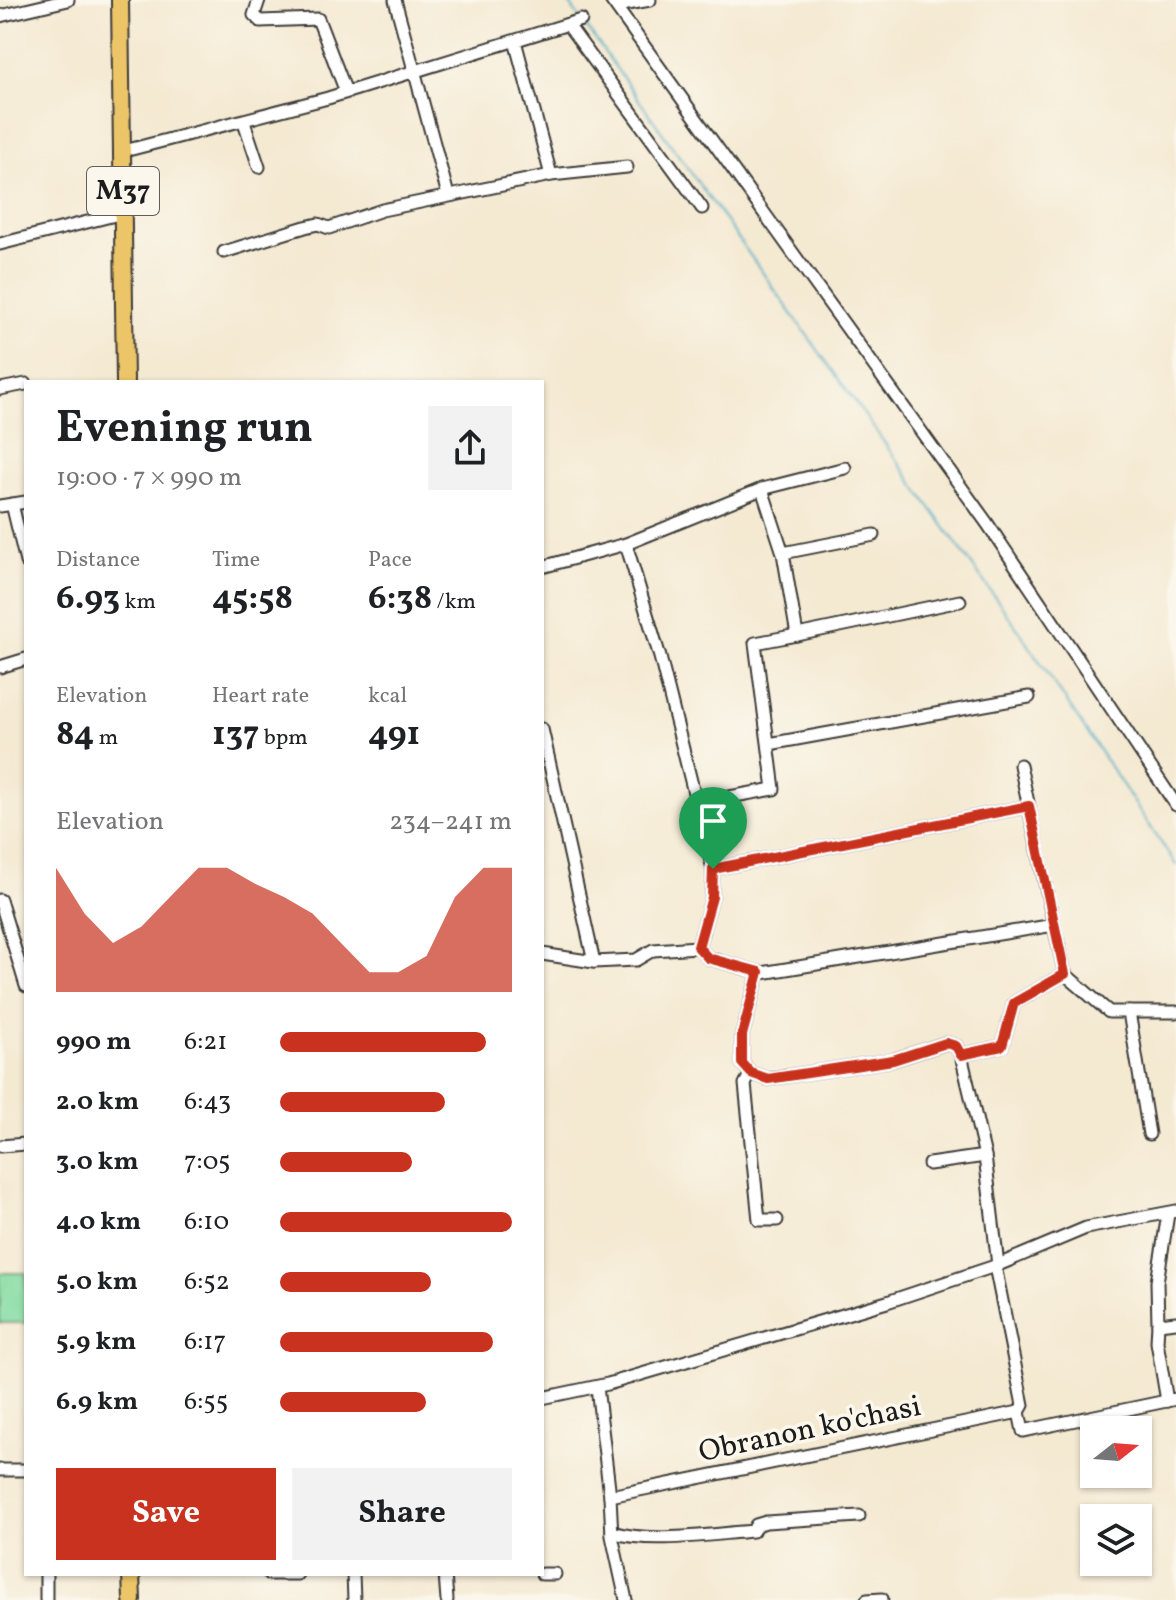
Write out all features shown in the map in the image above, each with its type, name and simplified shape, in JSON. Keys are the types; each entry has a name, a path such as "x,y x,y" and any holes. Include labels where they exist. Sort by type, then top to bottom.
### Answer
{"highway":[{"name":"M37","path":"120,0 125,380"},
{"name":"M37","path":"130,0 135,380"},
{"path":"131,1576 132,1600"},
{"path":"143,1576 143,1600"}],"street":[{"path":"0,16 68,0"},
{"path":"259,0 254,15 260,21 318,19 346,92"},
{"path":"395,0 448,195"},
{"path":"614,3 650,0"},
{"path":"614,3 987,523 1176,805"},
{"path":"132,149 244,122 581,20"},
{"path":"568,25 702,208"},
{"path":"515,41 551,175"},
{"path":"244,122 259,167"},
{"path":"224,252 305,227 318,224 329,228 382,210 448,195 551,175 627,167"},
{"path":"0,244 123,213"},
{"path":"0,389 24,384"},
{"path":"544,566 626,544 762,489 845,468"},
{"path":"762,489 783,553 797,635"},
{"path":"6,505 24,556"},
{"path":"783,553 874,535"},
{"path":"626,544 660,657 713,869 712,897 698,947"},
{"path":"696,803 774,789 755,643 960,601"},
{"path":"0,667 24,660"},
{"path":"769,744 1029,697"},
{"path":"544,738 594,962"},
{"path":"1020,765 1065,974 1109,1012 1176,1012"},
{"path":"713,869 1029,806"},
{"path":"0,900 24,979"},
{"path":"698,947 708,958 759,972 1054,925"},
{"path":"544,954 594,962 636,960 653,950 698,947"},
{"path":"544,1398 597,1387 887,1302 996,1266 1086,1228 1172,1212 1157,1282 1157,1342 1172,1400 1023,1431 1019,1412 1023,1405 996,1266 985,1156 961,1055 956,1046 946,1043 893,1060 768,1079 751,1073 742,1063 742,1035 759,972"},
{"path":"961,1055 1002,1046 1014,1003 1065,974"},
{"path":"1129,1012 1149,1134"},
{"path":"751,1073 745,1084 759,1220 777,1220"},
{"path":"0,1146 24,1144"},
{"path":"929,1164 985,1156"},
{"path":"1158,1324 1176,1322"},
{"path":"597,1387 612,1532 626,1600"},
{"name":"Obranon ko'chasi","path":"610,1496 1019,1412"},
{"path":"0,1470 24,1470"},
{"path":"612,1532 626,1537 753,1531 756,1525 766,1522 859,1516"},
{"path":"544,1574 555,1574"},
{"path":"46,1576 46,1600"},
{"path":"353,1576 354,1600"},
{"path":"445,1576 447,1600"},
{"path":"867,1600 882,1599"}],"green space":[{"path":"0,1273 24,1273 24,1323 0,1323"}],"waterway":[{"path":"567,0 579,17"},
{"path":"583,22 1022,635 1176,865"}],"route":[{"path":"1029,806 1065,974 1014,1003 1002,1046 961,1055 956,1046 946,1043 893,1060 768,1079 751,1073 742,1063 742,1035 759,972 708,958 698,947 712,897 713,869 1029,806"}]}
